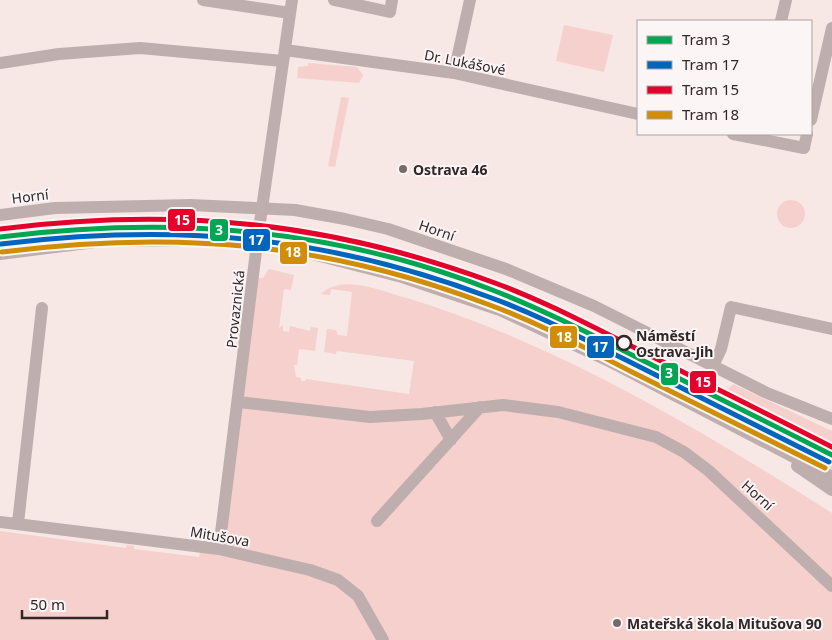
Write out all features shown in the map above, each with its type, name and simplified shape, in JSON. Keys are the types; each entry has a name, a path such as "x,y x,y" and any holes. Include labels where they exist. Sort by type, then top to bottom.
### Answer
{"street":[{"path":"203,0 290,13"},
{"name":"Provaznická","path":"219,549 239,402 257,243 292,0"},
{"path":"334,0 390,12 392,0"},
{"path":"454,73 470,0"},
{"path":"781,20 786,0"},
{"path":"812,116 832,28"},
{"name":"Dr. Lukášové","path":"0,63 59,54 140,48 284,55 454,73 637,114"},
{"path":"754,136 804,148 808,135"},
{"name":"Horní","path":"0,215 55,208 191,205 300,210 379,227 506,269 594,306 767,393 832,419"},
{"path":"0,254 103,242 224,241 257,243 289,248 402,277 500,310 607,360 832,477"},
{"path":"713,366 721,349 730,307 832,330"},
{"path":"18,523 42,308"},
{"name":"Horní","path":"239,402 370,417 503,405 558,412 656,437 670,444 709,471 832,586"},
{"path":"377,521 480,407"},
{"path":"435,412 451,440"},
{"path":"749,434 832,490"},
{"name":"Mitušova","path":"0,522 219,549 288,564 338,580 358,596 383,640"}],"shaded area":[{"path":"564,25 613,35 604,72 556,61"},
{"path":"308,63 357,67 363,75 359,83 297,78 298,67 308,66"},
{"path":"341,97 349,98 335,167 328,166"},
{"path":"791,200 801,204 805,214 801,224 791,228 781,224 777,214 781,204"},
{"path":"269,269 294,275 291,290 284,289 279,328 283,325 283,331 289,332 290,326 310,331 311,327 318,328 315,351 299,349 297,365 294,365 296,377 301,378 301,381 306,379 409,394 414,361 337,351 336,354 324,352 327,329 336,330 338,335 347,336 352,292 331,289 330,295 321,294 330,288 340,285 351,284 374,288 463,317 573,364 679,420 832,513 832,640 0,640 0,531 126,548 127,545 134,546 134,549 199,557 200,552 223,555 258,278 263,278"},
{"path":"577,330 719,398 733,384 832,431 832,474 796,451 575,337"}],"tram line":[{"name":"15","path":"0,229 65,222 128,219 190,220 311,233 372,245 433,262 495,283 531,298 585,323 832,447"},
{"name":"3","path":"0,237 64,231 189,228 251,232 312,240 373,253 434,269 533,307 832,455"},
{"name":"17","path":"1,244 128,235 189,235 248,239 308,247 428,276 526,312 829,462"},
{"name":"18","path":"2,252 66,245 188,242 307,254 367,267 426,283 524,319 825,468"}],"place":[{"name":"Ostrava 46","path":"403,169"},
{"name":"Náměstí Ostrava-Jih","path":"624,343"},
{"name":"Mateřská škola Mitušova 90","path":"617,623"}]}
